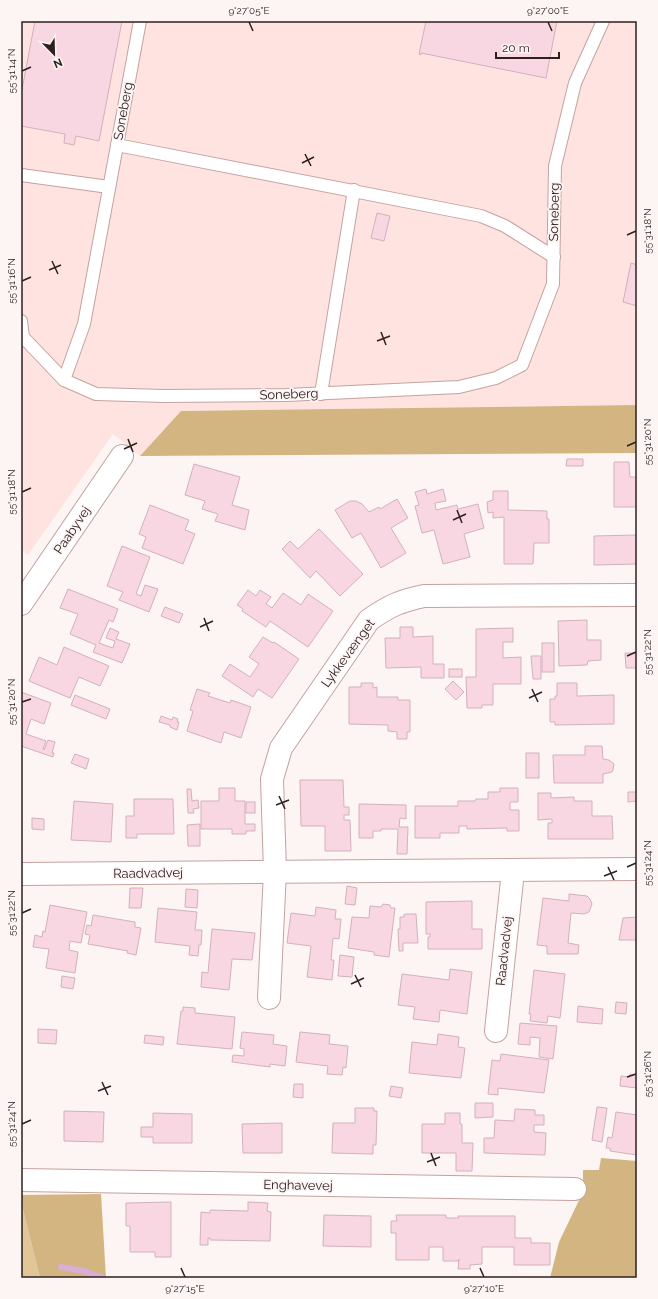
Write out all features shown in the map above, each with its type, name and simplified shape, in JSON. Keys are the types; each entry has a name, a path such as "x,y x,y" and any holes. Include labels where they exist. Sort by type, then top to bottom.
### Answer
{"street":[{"name":"Paabyvej","path":"21,604 122,456"},
{"name":"Lykkevænget","path":"275,871 272,779 281,748 369,620 386,608 404,600 424,596 637,594"},
{"name":"Raadvadvej","path":"21,874 637,869"},
{"path":"269,998 275,871"},
{"name":"Raadvadvej","path":"496,1031 513,871"},
{"name":"Enghavevej","path":"21,1180 575,1189"}],"lane":[{"name":"Soneberg","path":"140,21 84,324 64,380 96,394 164,396 321,394 459,387 496,378 522,365 553,284 555,166 575,83 603,21"},
{"path":"117,145 354,190 481,216 505,226 554,257"},
{"path":"21,176 109,188"},
{"path":"321,394 354,190"},
{"path":"21,321 23,337 64,380"}],"shaded area":[{"path":"21,21 637,21 637,405 181,411 140,456 113,434 28,555 21,549"},
{"path":"637,405 637,453 140,456 181,411"},
{"path":"601,1158 637,1161 637,1278 550,1278 559,1242 583,1192 583,1170 599,1170"},
{"path":"101,1194 106,1278 40,1278 21,1202 21,1195"},
{"path":"21,1202 40,1278 21,1278"}],"building":[{"path":"35,21 122,21 99,141 76,136 74,145 64,143 65,134 21,126 21,95"},
{"path":"426,21 557,21 546,78 421,53 421,55 419,54"},
{"path":"377,213 390,216 384,241 371,238"},
{"path":"631,263 637,265 637,306 623,302"},
{"path":"567,459 583,459 583,466 566,466"},
{"path":"614,462 629,462 630,477 637,477 637,507 614,507"},
{"path":"194,464 240,477 232,505 249,510 245,530 215,521 218,514 202,509 205,501 185,495"},
{"path":"426,489 427,494 443,489 446,501 435,503 436,510 457,505 458,509 478,504 484,528 464,534 470,557 443,564 434,530 422,533 415,506 419,505 415,492"},
{"path":"493,491 508,491 508,510 547,511 547,519 549,519 549,543 534,543 533,564 504,564 504,517 493,518 493,512 488,513 487,502 493,500"},
{"path":"397,499 408,518 391,528 406,553 381,568 361,533 352,538 335,510 350,501 356,501 362,504 369,512 379,507 380,509"},
{"path":"150,505 189,520 185,530 195,534 183,564 142,548 146,537 139,534"},
{"path":"319,529 363,574 340,596 316,571 310,578 282,549 290,541 298,549"},
{"path":"637,535 637,564 594,565 594,536"},
{"path":"122,546 150,557 136,594 141,596 145,585 158,589 149,612 119,600 123,592 107,586"},
{"path":"68,589 118,609 113,622 109,620 99,643 113,648 115,641 106,638 110,628 119,632 116,639 130,644 122,663 93,652 96,645 70,634 78,614 60,608"},
{"path":"248,590 256,596 260,590 271,597 266,604 272,608 283,593 301,605 308,594 333,611 308,647 270,621 266,627 242,611 243,609 237,605"},
{"path":"165,607 183,614 179,623 161,616"},
{"path":"587,620 587,640 601,640 601,660 588,661 587,665 559,666 558,621"},
{"path":"400,627 413,627 413,637 433,636 433,664 444,664 444,678 421,678 421,667 386,668 385,638 400,638"},
{"path":"513,628 513,642 503,642 503,658 521,657 521,684 493,684 493,705 482,705 482,708 467,708 466,677 476,677 476,629"},
{"path":"263,637 273,643 274,642 299,659 272,698 258,689 253,697 222,676 230,664 250,677 259,664 249,657"},
{"path":"542,643 554,643 554,672 542,672"},
{"path":"64,647 109,666 100,686 79,677 70,698 29,681 39,657 57,665"},
{"path":"625,653 637,653 637,668 626,668"},
{"path":"531,656 541,656 541,679 533,679"},
{"path":"449,669 462,669 462,677 449,677"},
{"path":"453,681 464,692 456,700 445,689"},
{"path":"361,683 373,683 373,688 377,687 377,697 398,697 398,700 410,700 410,732 407,732 407,739 397,739 397,732 388,731 388,725 349,724 349,687 361,687"},
{"path":"557,683 577,683 577,696 614,695 614,724 555,725 555,722 550,722 550,699 555,699 555,696 557,696"},
{"path":"197,689 210,693 208,696 230,703 231,700 251,707 241,738 224,732 221,743 187,731 193,711 190,710"},
{"path":"21,692 51,703 44,724 31,719 26,734 46,741 44,750 48,740 55,742 52,753 54,753 53,757 21,746"},
{"path":"75,695 110,709 106,719 71,705"},
{"path":"161,716 172,720 173,717 178,719 177,722 179,722 177,730 170,727 170,725 159,722"},
{"path":"585,746 602,746 603,759 609,760 614,764 612,772 603,774 603,783 554,783 553,755 585,755"},
{"path":"526,753 539,753 539,778 526,778"},
{"path":"75,754 89,759 86,769 71,763"},
{"path":"300,780 343,780 344,807 349,807 349,815 344,815 344,820 350,820 351,851 325,851 325,826 301,826"},
{"path":"219,788 235,788 235,801 245,801 245,824 255,824 255,831 246,831 246,834 232,834 232,829 201,829 201,801 219,801"},
{"path":"500,788 518,788 518,802 510,802 510,810 519,810 519,831 507,831 507,828 467,829 467,826 459,826 459,833 440,833 440,838 415,838 415,806 458,806 458,801 488,799 488,792 500,792"},
{"path":"187,789 191,789 192,801 198,800 199,808 193,809 194,813 188,813"},
{"path":"628,792 637,792 637,801 628,802"},
{"path":"538,793 551,793 551,798 574,797 574,801 592,801 592,816 612,816 613,839 548,839 548,823 552,823 552,819 538,820"},
{"path":"134,799 173,799 174,834 137,834 137,838 126,838 126,816 134,816"},
{"path":"74,801 113,804 111,842 71,840"},
{"path":"246,802 255,802 255,813 246,813"},
{"path":"359,804 406,805 406,819 400,818 399,827 408,827 407,854 397,854 398,829 381,829 381,831 373,831 373,838 359,838"},
{"path":"32,818 44,819 44,830 32,829"},
{"path":"200,824 200,846 188,846 187,825"},
{"path":"347,886 357,888 355,905 345,904"},
{"path":"130,888 143,888 141,908 129,908"},
{"path":"186,889 198,890 197,908 185,907"},
{"path":"569,894 587,896 592,904 589,912 584,914 571,913 568,943 579,945 578,954 547,954 547,946 537,945 543,898 569,901"},
{"path":"472,901 472,929 482,929 482,949 428,949 428,937 430,937 430,934 426,934 426,902"},
{"path":"383,904 390,905 391,908 395,908 389,957 374,955 374,952 348,948 352,917 369,918 370,906 381,907"},
{"path":"50,905 87,912 81,943 70,941 69,950 78,952 75,973 46,968 49,949 33,947 35,935 42,937 43,931 45,932"},
{"path":"316,907 336,910 335,919 341,919 339,939 333,938 331,960 334,960 332,980 307,977 311,946 287,943 291,913 315,916"},
{"path":"158,908 197,912 195,930 202,930 201,945 199,945 198,956 189,955 190,946 155,942"},
{"path":"404,914 416,914 418,943 403,943 403,951 399,951 398,929 400,929 400,917 404,917"},
{"path":"93,915 135,922 135,927 141,928 136,955 127,953 128,951 88,944 90,935 85,934 87,925 91,926"},
{"path":"637,917 637,940 619,940 623,918"},
{"path":"212,929 255,933 252,960 232,959 229,990 201,987 202,972 208,973"},
{"path":"340,955 354,957 352,977 338,976"},
{"path":"450,969 472,972 467,1014 440,1010 439,1022 413,1019 415,1007 398,1005 402,974 449,980"},
{"path":"534,970 565,974 560,1018 548,1016 547,1023 530,1021 531,1014 529,1014"},
{"path":"62,976 75,978 73,989 61,987"},
{"path":"616,1002 627,1003 626,1014 615,1013"},
{"path":"578,1006 603,1009 602,1024 577,1022"},
{"path":"183,1007 195,1008 195,1013 235,1017 232,1049 177,1044 181,1011 183,1011"},
{"path":"520,1023 557,1026 553,1059 539,1057 540,1038 530,1037 530,1045 518,1044"},
{"path":"38,1029 57,1030 56,1044 38,1043"},
{"path":"242,1032 274,1035 273,1044 287,1046 285,1066 270,1064 270,1067 232,1062 233,1055 244,1056 244,1049 240,1048"},
{"path":"300,1032 330,1035 329,1044 348,1046 346,1068 343,1067 342,1075 327,1074 328,1066 296,1062"},
{"path":"438,1034 459,1037 458,1047 465,1048 461,1078 409,1073 412,1042 437,1045"},
{"path":"145,1035 164,1037 163,1045 144,1043"},
{"path":"501,1054 549,1060 544,1093 498,1088 498,1095 488,1094 492,1060 500,1061"},
{"path":"630,1074 637,1075 637,1088 620,1086 621,1076 630,1077"},
{"path":"294,1084 303,1084 303,1098 293,1097"},
{"path":"391,1086 403,1088 401,1098 389,1096"},
{"path":"475,1103 493,1103 493,1117 475,1118"},
{"path":"597,1107 607,1108 602,1142 592,1140"},
{"path":"355,1108 374,1108 374,1111 377,1111 376,1145 373,1145 373,1154 332,1153 333,1123 355,1123"},
{"path":"515,1109 535,1110 535,1115 544,1115 544,1125 534,1125 534,1132 546,1133 545,1155 484,1153 484,1138 494,1138 495,1120 514,1121"},
{"path":"64,1111 104,1112 103,1142 64,1141"},
{"path":"616,1112 637,1115 637,1155 610,1151 610,1148 606,1148 608,1137 612,1138"},
{"path":"153,1113 192,1114 192,1143 153,1143 153,1137 141,1137 141,1127 153,1127"},
{"path":"445,1113 460,1113 460,1124 462,1124 462,1143 473,1143 472,1171 456,1171 456,1153 422,1153 422,1124 445,1124"},
{"path":"282,1123 282,1153 243,1153 242,1124"},
{"path":"171,1202 171,1257 155,1257 155,1252 130,1252 130,1226 126,1226 126,1203"},
{"path":"248,1202 268,1203 267,1211 271,1212 270,1241 210,1240 210,1238 208,1238 208,1245 200,1245 201,1212 210,1213 210,1210 248,1211"},
{"path":"324,1215 371,1216 371,1247 323,1246"},
{"path":"396,1215 446,1215 446,1218 459,1218 458,1216 515,1216 515,1238 531,1238 531,1243 550,1243 550,1265 514,1265 514,1247 482,1247 482,1264 470,1265 470,1269 458,1269 459,1259 458,1261 443,1261 443,1247 429,1247 429,1260 396,1260 396,1233 391,1233 391,1221 397,1221"}],"waterway":[{"path":"61,1267 84,1271 103,1278"}]}
